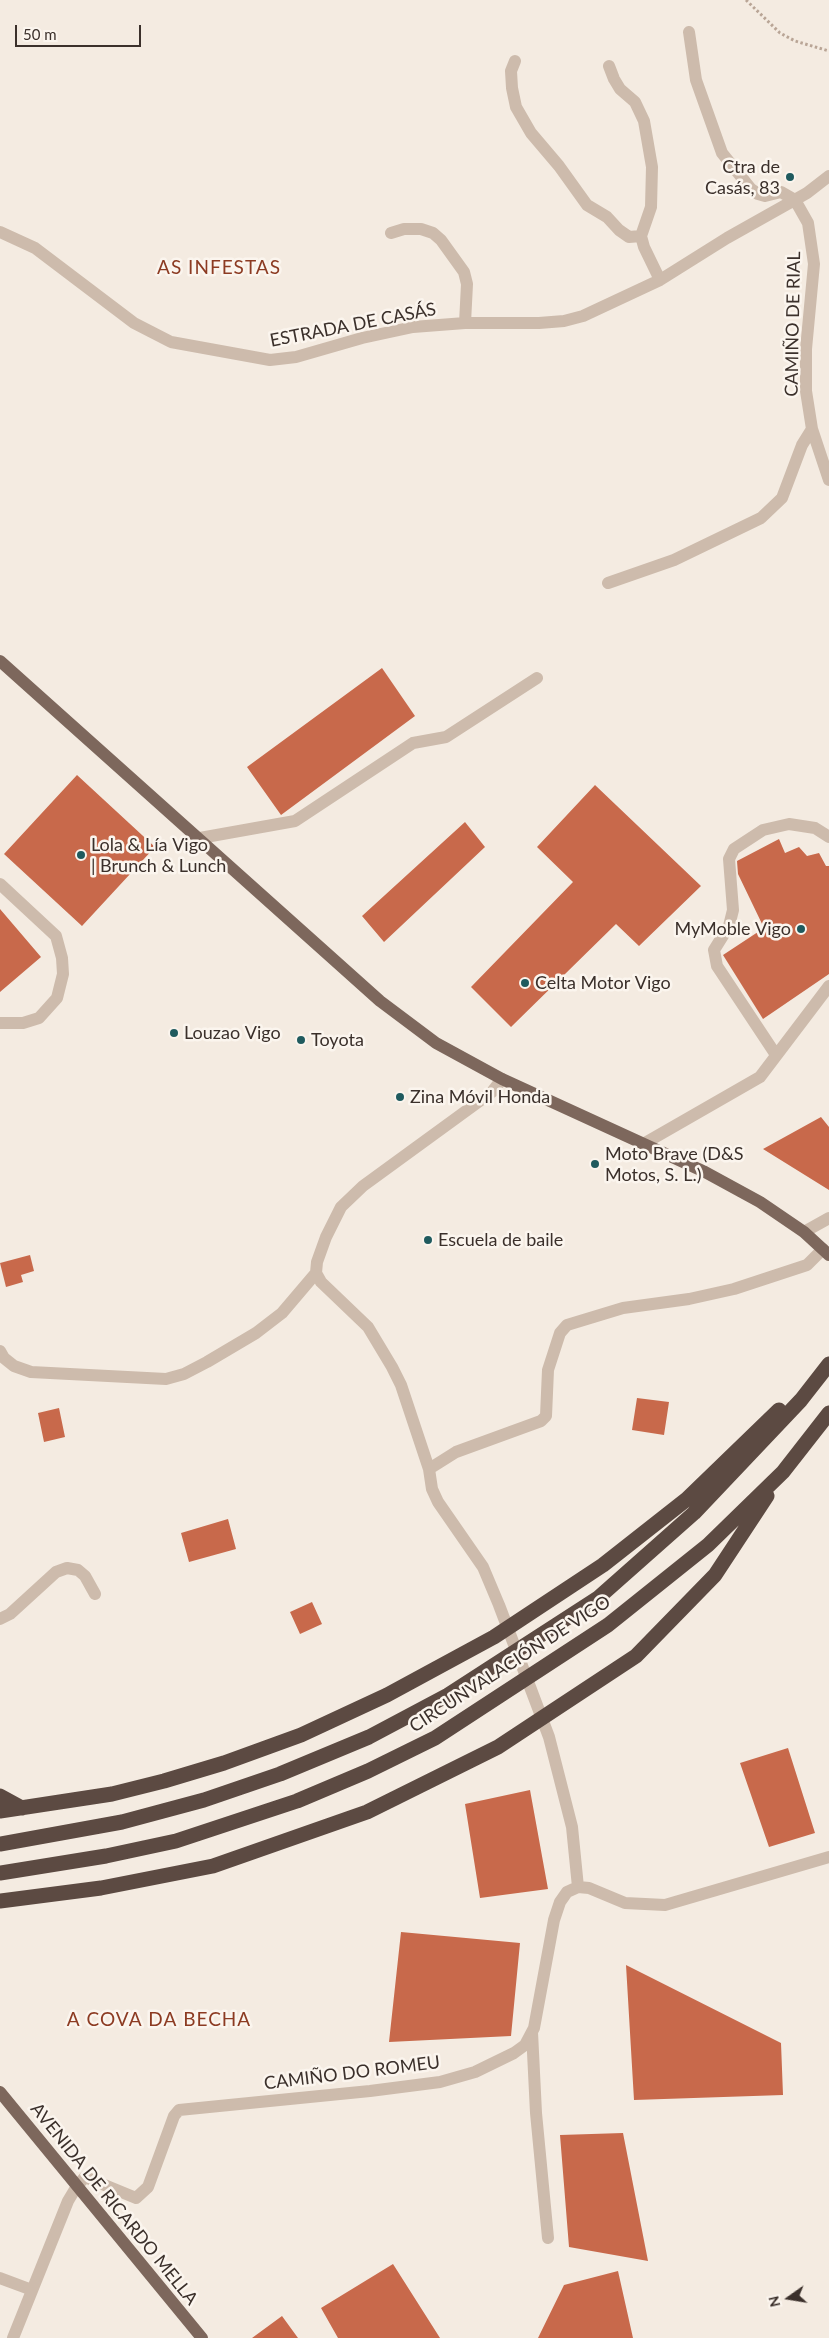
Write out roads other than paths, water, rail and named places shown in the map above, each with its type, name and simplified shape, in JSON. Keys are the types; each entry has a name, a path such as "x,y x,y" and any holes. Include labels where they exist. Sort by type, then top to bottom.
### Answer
{"highway":[{"name":"CIRCUNVALACIÓN DE VIGO","path":"0,1844 122,1822 214,1796 280,1774 369,1737 448,1696 598,1598 694,1513 801,1400 829,1364"},
{"path":"0,1811 112,1794 224,1763 301,1735 387,1696 494,1637 603,1565 687,1499 777,1411 801,1400"},
{"name":"CIRCUNVALACIÓN DE VIGO","path":"0,1874 106,1856 176,1841 297,1801 368,1771 435,1738 608,1625 708,1545 783,1472 829,1413"},
{"path":"0,1901 101,1888 213,1866 368,1812 498,1747 636,1656 715,1575 783,1472"},
{"path":"0,1796 22,1808"}],"main road":[{"path":"0,661 380,1001 436,1043 502,1079 705,1172 760,1202 804,1232 826,1252"},
{"name":"AVENIDA DE RICARDO MELLA","path":"0,2092 202,2338"}],"street":[{"path":"689,32 696,80 722,153 751,189 758,194 765,196 781,192 795,200"},
{"path":"514,61 511,71 516,107 531,133 559,166 587,204 607,217 619,230 629,237 641,236"},
{"path":"609,66 620,89 635,102 644,121 652,167 651,207 641,236 644,247 660,280"},
{"name":"ESTRADA DE CASÁS","path":"0,232 43,253 134,323 171,342 212,351 270,360 296,357 362,338 413,327 465,323 564,321 609,306 660,280 727,238 795,200 829,176"},
{"name":"CAMIÑO DE RIAL","path":"795,200 808,223 814,264 806,349 806,391 812,429 829,480"},
{"path":"391,233 404,229 421,229 433,233 442,240 464,272 467,284 465,323"},
{"path":"608,583 674,560 761,518 782,498 802,445 812,429"},
{"path":"200,838 295,821 413,743 446,737 536,678"},
{"path":"776,1055 717,966 714,950 729,926 733,910 729,859 734,848 763,830 789,824 815,828 829,837"},
{"path":"0,884 56,936 62,958 63,974 57,998 39,1018 23,1023 0,1023"},
{"path":"645,1144 760,1077 829,986"},
{"path":"502,1079 492,1092 364,1186 341,1207 326,1237 317,1262 316,1273 321,1282 368,1327 392,1367 401,1385 429,1469 432,1489 438,1502 483,1568 499,1605 550,1737 572,1827 578,1887 590,1888 625,1903 665,1905 829,1857"},
{"path":"804,1232 829,1218"},
{"path":"429,1469 456,1452 541,1421 546,1416 548,1370 560,1333 567,1325 624,1308 689,1299 734,1289 807,1264 826,1252"},
{"path":"0,1351 4,1358 14,1366 31,1372 166,1379 184,1374 256,1333 282,1313 316,1273"},
{"path":"0,1619 10,1614 56,1572 67,1568 78,1570 85,1576 95,1594"},
{"name":"CAMIÑO DO ROMEU","path":"77,2186 85,2177 136,2198 148,2187 174,2116 179,2110 185,2108 370,2091 440,2082 474,2072 514,2053 525,2045 532,2032 554,1920 560,1902 567,1892 578,1887"},
{"path":"532,2032 536,2113 548,2238"},
{"path":"13,2338 68,2201 77,2186"},
{"path":"0,2278 32,2290"}],"place":[{"name":"Ctra de Casás, 83","path":"790,177"},
{"name":"Lola & Lía Vigo | Brunch & Lunch","path":"81,855"},
{"name":"MyMoble Vigo","path":"801,929"},
{"name":"Celta Motor Vigo","path":"525,983"},
{"name":"Louzao Vigo","path":"174,1033"},
{"name":"Toyota","path":"301,1040"},
{"name":"Zina Móvil Honda","path":"400,1097"},
{"name":"Moto Brave (D&S Motos, S. L.)","path":"595,1164"},
{"name":"Escuela de baile","path":"428,1240"}],"district":[{"name":"AS INFESTAS","path":"219,268"},
{"name":"A COVA DA BECHA","path":"159,2020"}]}
